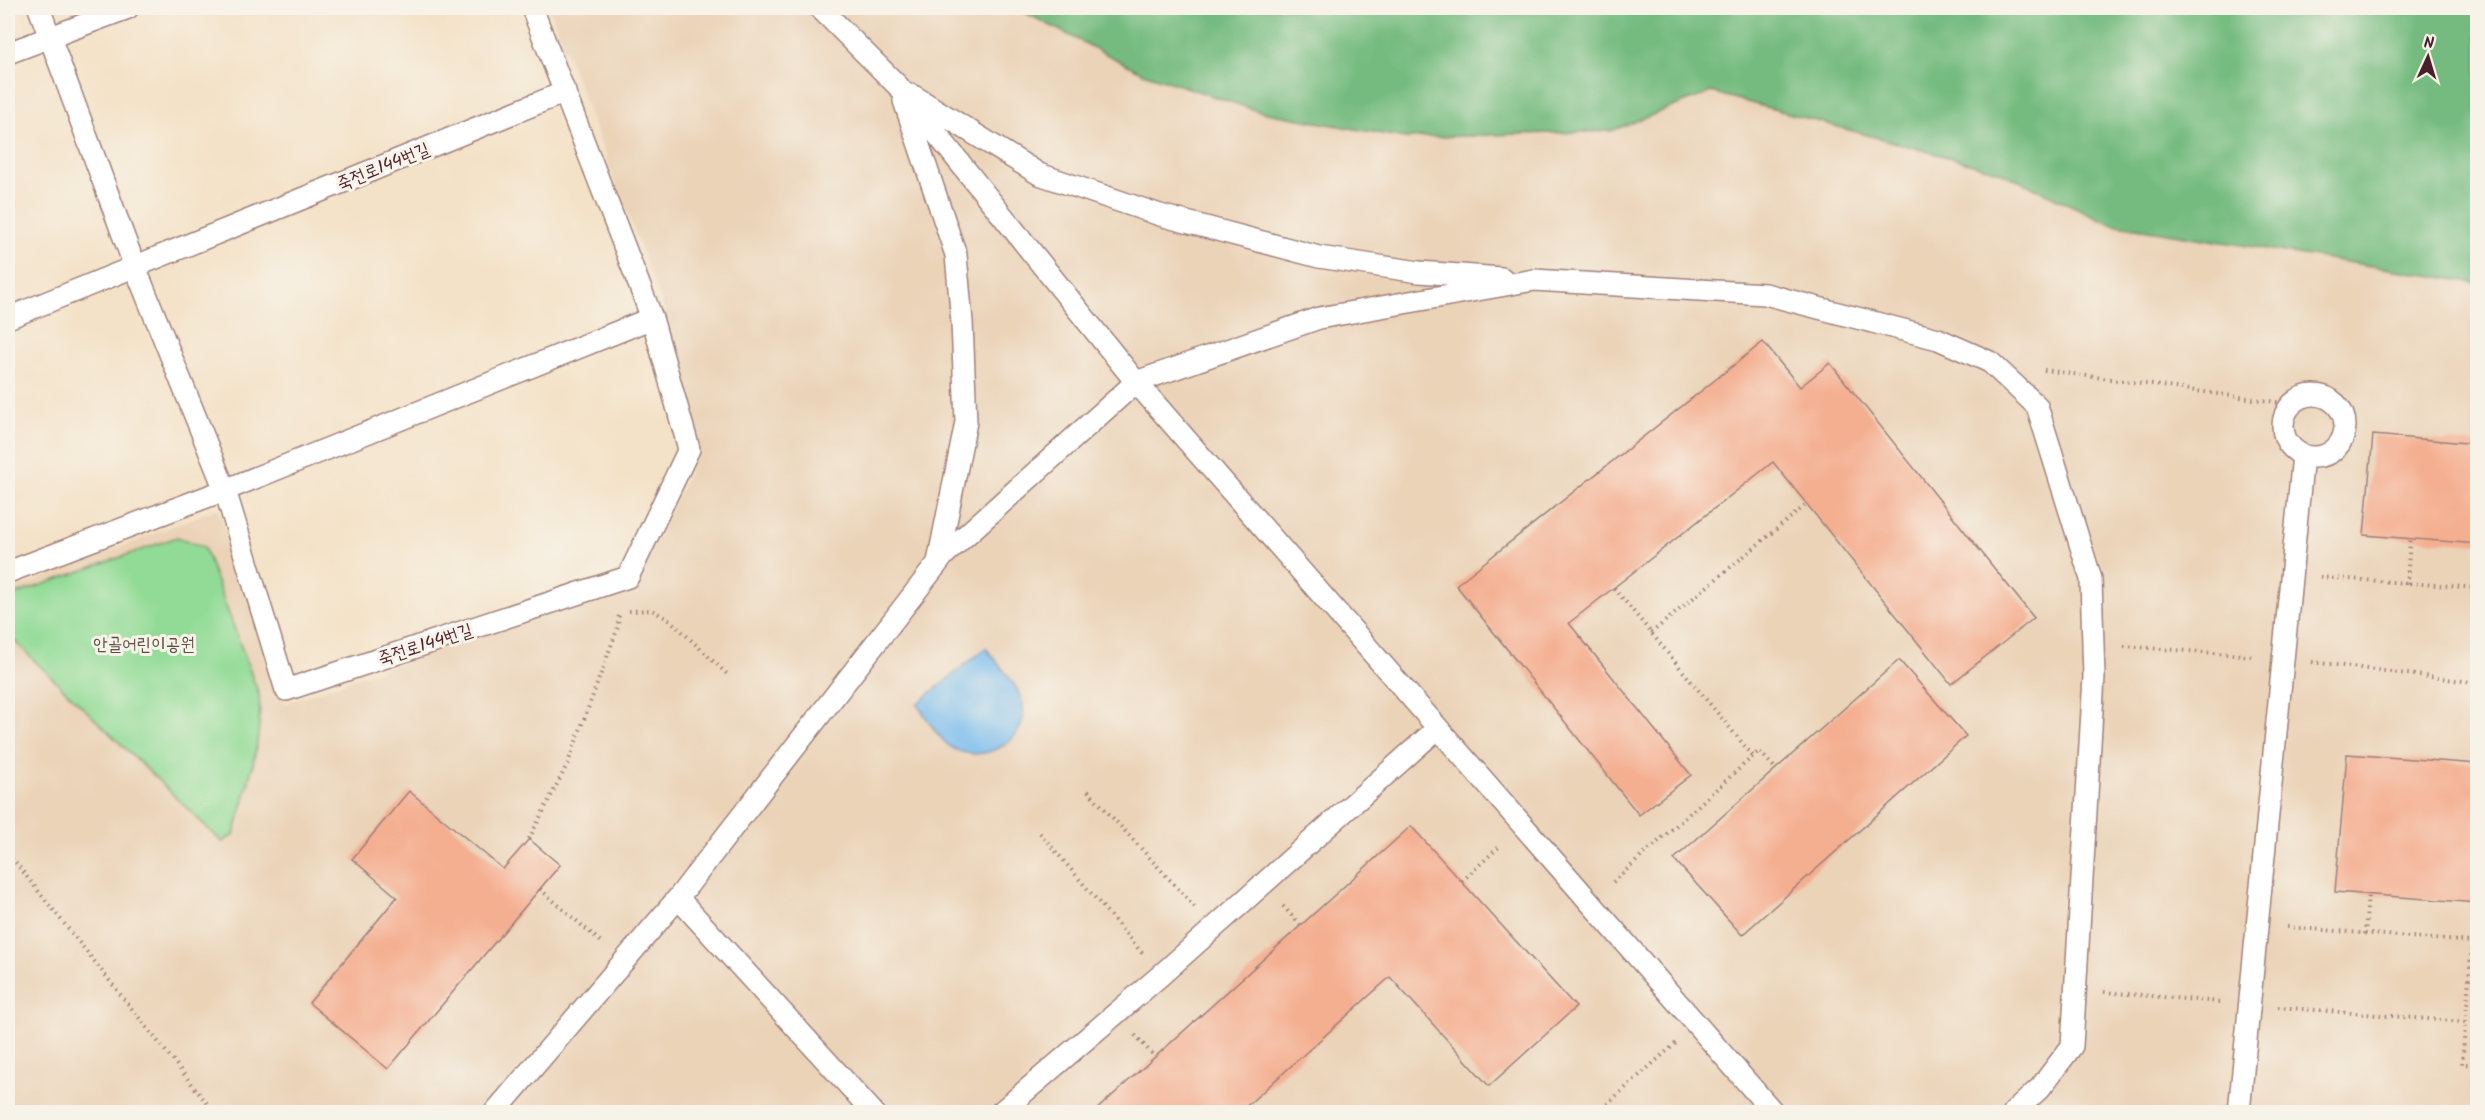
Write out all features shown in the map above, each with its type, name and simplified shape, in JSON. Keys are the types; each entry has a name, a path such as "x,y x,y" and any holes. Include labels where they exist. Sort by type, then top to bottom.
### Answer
{"lane":[{"name":"죽전로144번길","path":"39,8 135,267 225,490 286,690 628,577 689,449 652,318"},
{"path":"8,53 128,8"},
{"path":"8,572 225,490 652,318 531,8"},
{"path":"820,8 899,87 1136,382 1773,1113"},
{"path":"899,87 1039,174 1160,215 1319,257 1419,272 1765,294 1938,339 1990,362 2037,406 2091,579 2094,677 2072,1046 2040,1088 2014,1113"},
{"path":"899,87 956,255 962,322 966,422 938,564"},
{"name":"죽전로144번길","path":"8,318 565,92"},
{"path":"495,1113 678,898 938,564 1136,382 1319,318 1534,280"},
{"path":"2310,394 2320,395 2338,405 2343,414 2344,434 2333,451 2313,457 2303,455 2287,443 2283,433 2285,412 2291,404 2310,394"},
{"path":"2239,1113 2303,455"},
{"path":"1001,1113 1161,975 1438,728"},
{"path":"678,898 873,1113"}],"path":[{"path":"1990,362 2291,404"},
{"path":"1652,633 1807,504"},
{"path":"2407,584 2410,538"},
{"path":"2291,575 2478,588"},
{"path":"529,839 568,763 618,627 619,611 609,583"},
{"path":"1614,588 1753,756"},
{"path":"619,611 651,610 671,621 729,676"},
{"path":"2093,644 2283,658 2478,683"},
{"path":"1590,903 1759,751 1776,769"},
{"path":"1088,791 1214,927"},
{"path":"1462,881 1523,825"},
{"path":"1040,833 1161,975"},
{"path":"8,853 214,1113"},
{"path":"540,889 623,962"},
{"path":"2365,934 2368,894"},
{"path":"2256,925 2472,942 2462,1064 2478,1065"},
{"path":"2077,990 2465,1022"},
{"path":"1598,1113 1697,1025"}],"shaded area":[{"path":"549,8 2114,8 2477,128 2477,1112 8,1112 8,592 218,508 285,703 632,581 658,536 699,450 667,317"}],"green space":[{"path":"1016,8 2477,8 2477,283 2111,224 1998,171 1711,92 1611,131 1405,138 1261,112 1143,73"},
{"name":"안골어린이공원","path":"177,537 204,547 259,695 260,713 256,749 248,784 234,835 222,842 8,635 8,597"}],"water":[{"path":"986,648 1018,690 1023,706 1023,720 1018,732 1009,741 986,753 972,754 948,745 917,704"}],"building":[{"path":"1763,342 1800,387 1830,363 2034,618 1951,684 1773,462 1569,623 1691,775 1639,815 1456,585"},
{"path":"2373,435 2478,444 2478,544 2364,535"},
{"path":"1899,660 1966,736 1742,935 1674,859"},
{"path":"2347,754 2478,764 2478,903 2335,892"},
{"path":"409,791 503,869 529,839 560,865 388,1069 309,1003 397,897 352,859"},
{"path":"1411,826 1576,1007 1489,1086 1390,977 1240,1112 1094,1112"}]}
